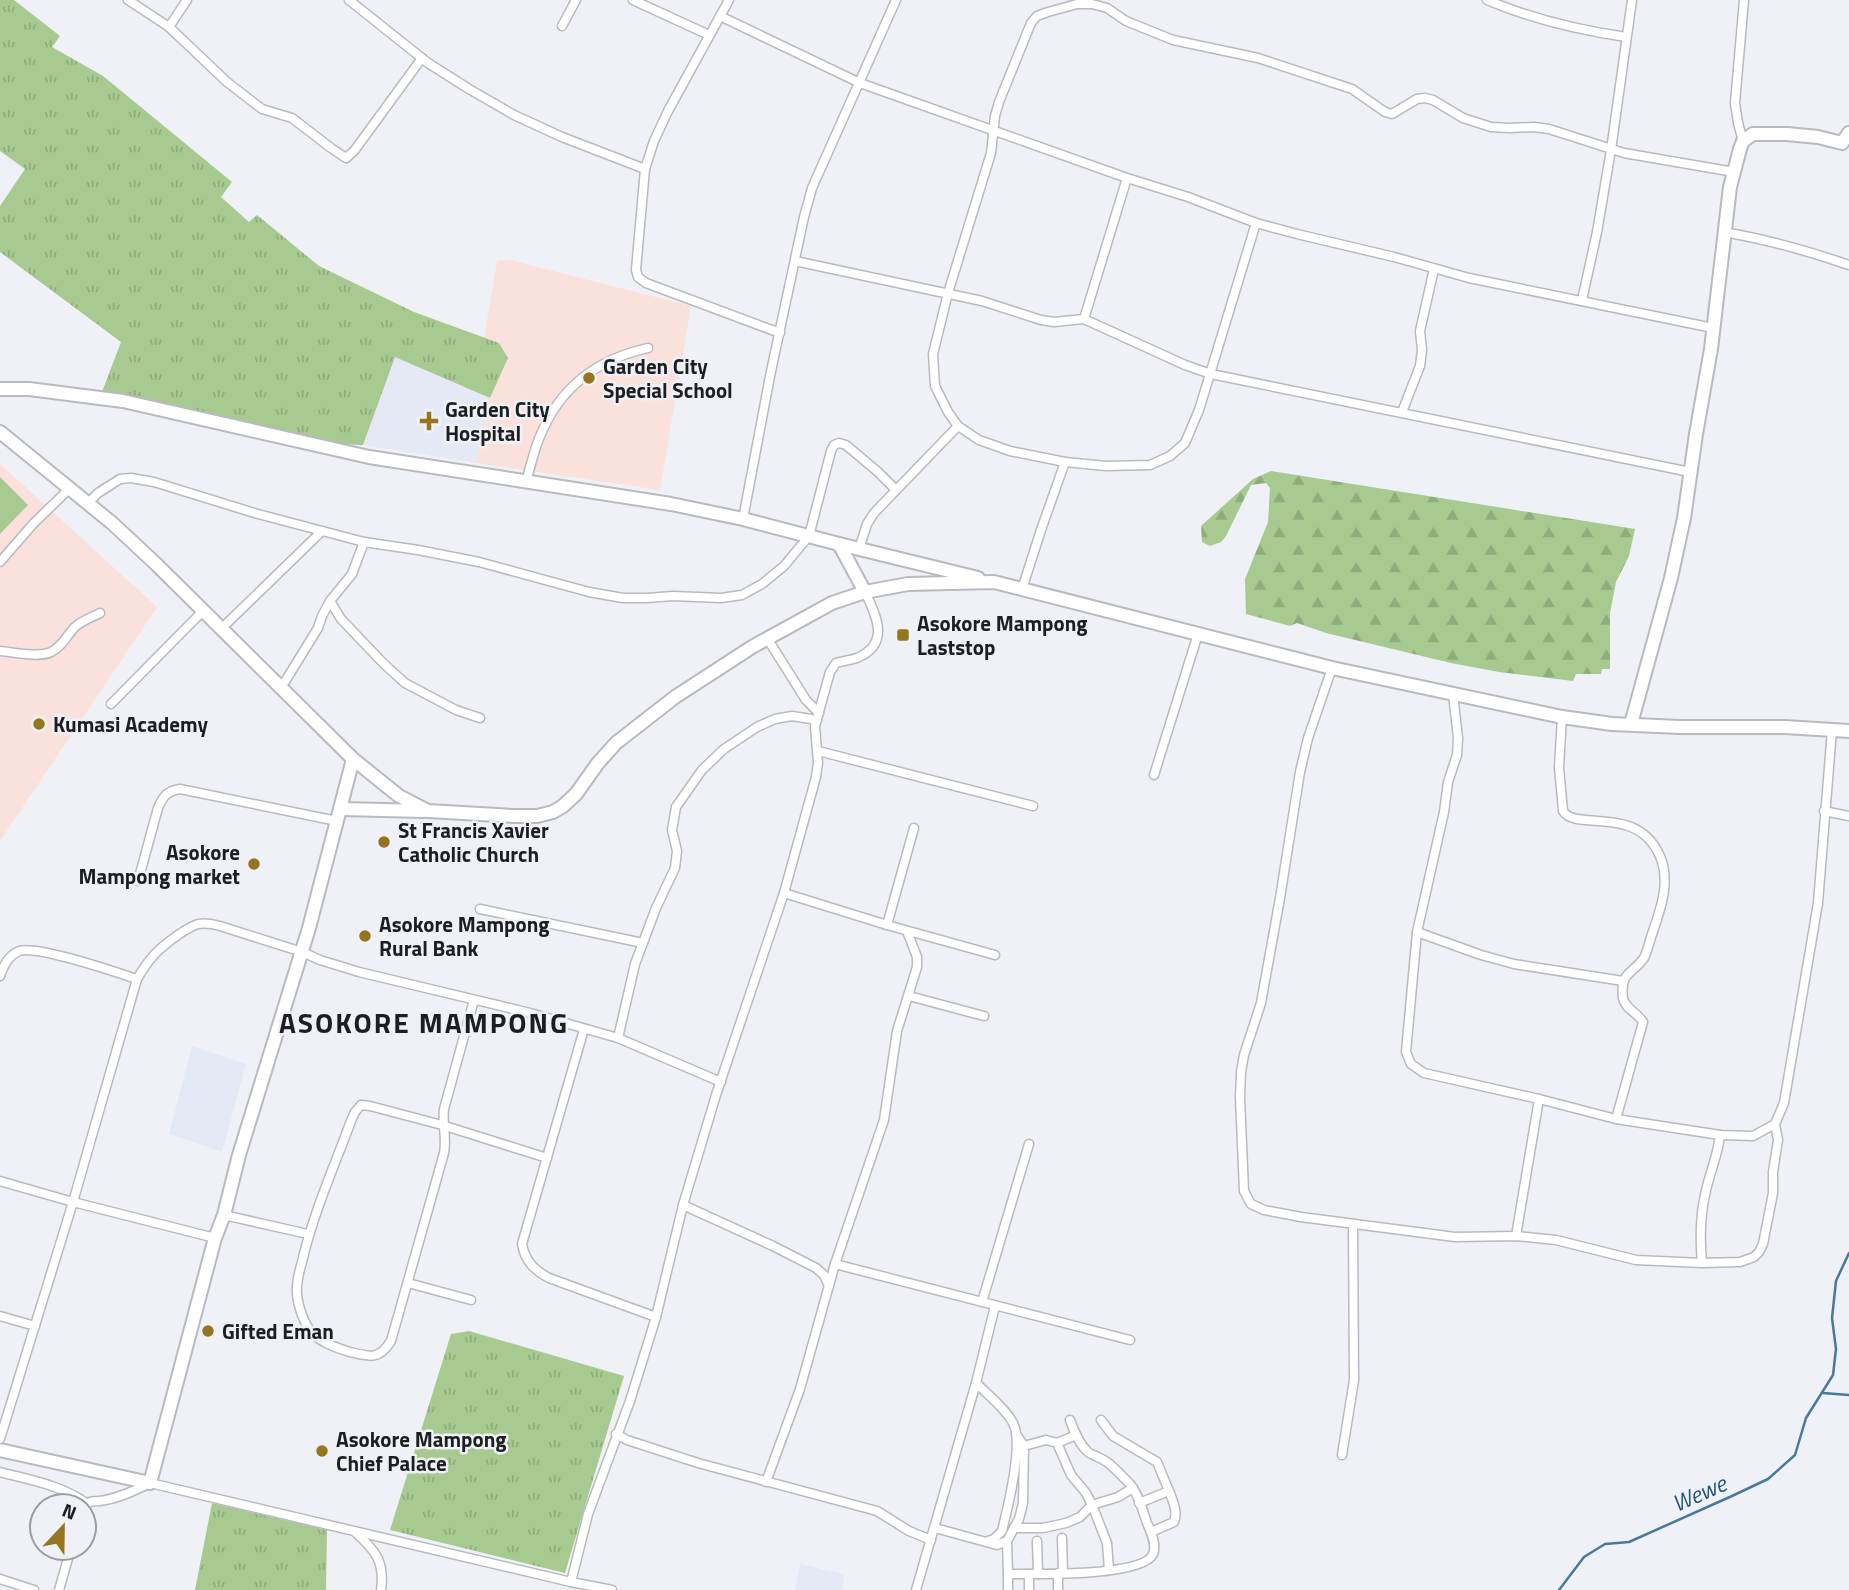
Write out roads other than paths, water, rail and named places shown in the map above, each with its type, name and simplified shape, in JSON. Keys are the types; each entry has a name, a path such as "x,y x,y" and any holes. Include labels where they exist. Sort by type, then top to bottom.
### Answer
{"street":[{"path":"128,0 169,27 227,82 261,109 292,118 346,158 354,151 422,58"},
{"path":"169,27 187,0"},
{"path":"349,0 422,58 514,116 645,169"},
{"path":"562,26 576,0"},
{"path":"633,0 709,35"},
{"path":"729,0 667,111 654,141 645,169 636,270 638,277 646,283 780,333"},
{"path":"743,519 770,376 812,188 896,0"},
{"path":"1048,12 1054,0"},
{"path":"1488,0 1514,12 1550,22 1626,37"},
{"path":"1582,300 1611,150 1632,0"},
{"path":"1632,724 1684,518 1713,328 1730,187 1743,141 1735,103 1744,0"},
{"path":"1256,223 1199,410 1185,443 1170,456 1150,465 1106,466 1065,462 1010,451 979,440 958,426 947,412 935,386 933,354 948,293 991,153 999,102 1031,23 1037,16 1048,12 1076,4 1107,8 1126,21 1173,40 1258,58 1352,89 1392,114 1417,99 1425,98 1478,124 1500,128 1549,129 1611,150 1734,172"},
{"path":"720,16 860,83 1256,223 1469,278 1713,328"},
{"path":"1743,141 1753,134 1787,134 1847,140"},
{"path":"1084,319 1127,178"},
{"path":"1723,232 1802,250 1849,265"},
{"path":"795,261 982,301 1041,320 1054,322 1084,319 1211,374 1690,472"},
{"path":"1402,412 1420,366 1420,331 1434,269"},
{"path":"526,481 540,435 570,390 589,372 607,361 625,353 648,348"},
{"path":"0,389 29,389 123,401 369,457 671,503 1332,668 1562,717 1612,724 1785,727 1849,732"},
{"path":"859,549 867,524 874,513 958,426"},
{"path":"0,432 88,503 156,564 353,759 399,796 428,811"},
{"path":"88,503 120,479 131,478 154,482 258,514 364,542 479,562 589,592 623,598 720,598 742,595 762,584 785,566 810,536 834,445 846,445 896,490"},
{"path":"1023,589 1065,462"},
{"path":"0,562 33,524 69,489"},
{"path":"221,629 322,531"},
{"path":"281,688 330,601 352,575 364,542"},
{"path":"571,1582 588,1514 630,1401 656,1317 683,1205 721,1082 784,893 816,777 818,751 815,739 818,717 833,666 868,652 879,631 877,617 839,544"},
{"path":"138,881 158,808 162,798 170,790 180,789 339,815 428,811 513,816 553,813 576,794 616,743 675,697 752,646 832,603 864,592 908,584 994,582"},
{"path":"330,601 341,619 405,683 443,704 480,718"},
{"path":"111,704 203,611"},
{"path":"0,651 51,652 76,625 100,613"},
{"path":"1154,775 1198,634"},
{"path":"767,638 818,717"},
{"path":"1332,668 1308,738 1300,772 1261,1003 1241,1072 1244,1191 1251,1204 1264,1210 1301,1217 1455,1237 1516,1236 1556,1240 1636,1260 1740,1262 1754,1257 1763,1244 1773,1193 1778,1140 1775,1124 1784,1103 1818,903 1832,730"},
{"path":"1453,694 1458,738 1457,755 1448,782 1444,812 1417,932 1406,1052 1411,1065 1424,1073 1616,1119 1720,1135 1753,1136 1775,1124"},
{"path":"618,1038 635,964 675,868 677,851 672,830 676,807 702,770 724,749 757,727 775,719 792,716 818,717"},
{"path":"1562,717 1559,767 1563,811 1566,816 1572,820 1602,820 1626,825 1641,832 1658,852 1665,869 1661,910 1644,957 1623,981 1623,1000 1643,1022 1616,1119"},
{"path":"818,751 1033,806"},
{"path":"98,1503 132,1493 150,1483 215,1238 302,952 353,759"},
{"path":"1824,811 1849,816"},
{"path":"887,925 914,828"},
{"path":"784,893 995,955"},
{"path":"480,909 643,943"},
{"path":"0,1439 73,1202 137,979 157,950 197,924 220,926 359,972 530,1013 618,1038 721,1082"},
{"path":"766,1482 800,1389 835,1264 884,1120 897,1031 918,967 907,931"},
{"path":"1417,932 1514,964 1623,981"},
{"path":"0,976 9,957 21,950 39,951 137,979"},
{"path":"909,996 984,1016"},
{"path":"474,1000 444,1109 442,1125 446,1143 444,1153 391,1341 385,1351 375,1356 363,1356 340,1349 311,1332 299,1308 297,1282 308,1234 351,1121 361,1105 442,1125 547,1158"},
{"path":"584,1029 522,1244 524,1255 537,1272 549,1279 656,1317"},
{"path":"1516,1236 1539,1099"},
{"path":"1702,1263 1703,1202 1716,1160 1720,1135"},
{"path":"982,1302 1029,1144"},
{"path":"0,1181 215,1238"},
{"path":"683,1205 816,1268 824,1275 829,1286"},
{"path":"224,1215 308,1234"},
{"path":"1342,1455 1354,1380 1353,1224"},
{"path":"835,1264 1130,1340"},
{"path":"408,1283 471,1300"},
{"path":"916,1590 976,1383 995,1306"},
{"path":"0,1315 35,1326"},
{"path":"976,1383 1008,1416 1024,1446 1002,1531 988,1541"},
{"path":"1008,1574 1109,1570 1149,1560 1154,1551 1151,1532 1133,1488 1108,1462 1090,1453 1076,1435 1070,1420"},
{"path":"1101,1420 1113,1436 1157,1462 1176,1513 1174,1522 1151,1532"},
{"path":"617,1434 627,1440 698,1463 877,1511 909,1531 931,1540"},
{"path":"1024,1446 1046,1440 1057,1443 1076,1435"},
{"path":"1008,1590 1007,1541 1019,1519 1023,1503 1018,1472 1018,1437"},
{"path":"1057,1443 1071,1475 1092,1505 1107,1544 1109,1570"},
{"path":"0,1450 612,1590"},
{"path":"0,1472 46,1483 66,1492"},
{"path":"1014,1528 1043,1528 1066,1523 1080,1517 1092,1505 1118,1497 1133,1488"},
{"path":"1139,1503 1169,1491"},
{"path":"935,1528 997,1545 1007,1541"},
{"path":"353,1530 372,1547 380,1560 382,1590"},
{"path":"1058,1590 1062,1538"},
{"path":"1029,1590 1037,1541"},
{"path":"59,1590 67,1562"},
{"path":"0,1579 34,1590"}],"waterway":[{"name":"Wewe","path":"1559,1590 1584,1557 1605,1544 1629,1542 1732,1496 1768,1479 1795,1455 1806,1418 1833,1375 1836,1349 1832,1318 1836,1281 1849,1253"},
{"path":"1823,1393 1849,1395"}],"place":[{"name":"Garden City Special School","path":"589,378"},
{"name":"Garden City Hospital","path":"429,421"},
{"name":"Asokore Mampong Laststop","path":"903,635"},
{"name":"Kumasi Academy","path":"39,724"},
{"name":"St Francis Xavier Catholic Church","path":"384,842"},
{"name":"Asokore Mampong market","path":"254,864"},
{"name":"Asokore Mampong Rural Bank","path":"365,936"},
{"name":"Gifted Eman","path":"208,1331"},
{"name":"Asokore Mampong Chief Palace","path":"322,1451"}],"district":[{"name":"ASOKORE MAMPONG","path":"424,1022"}]}
